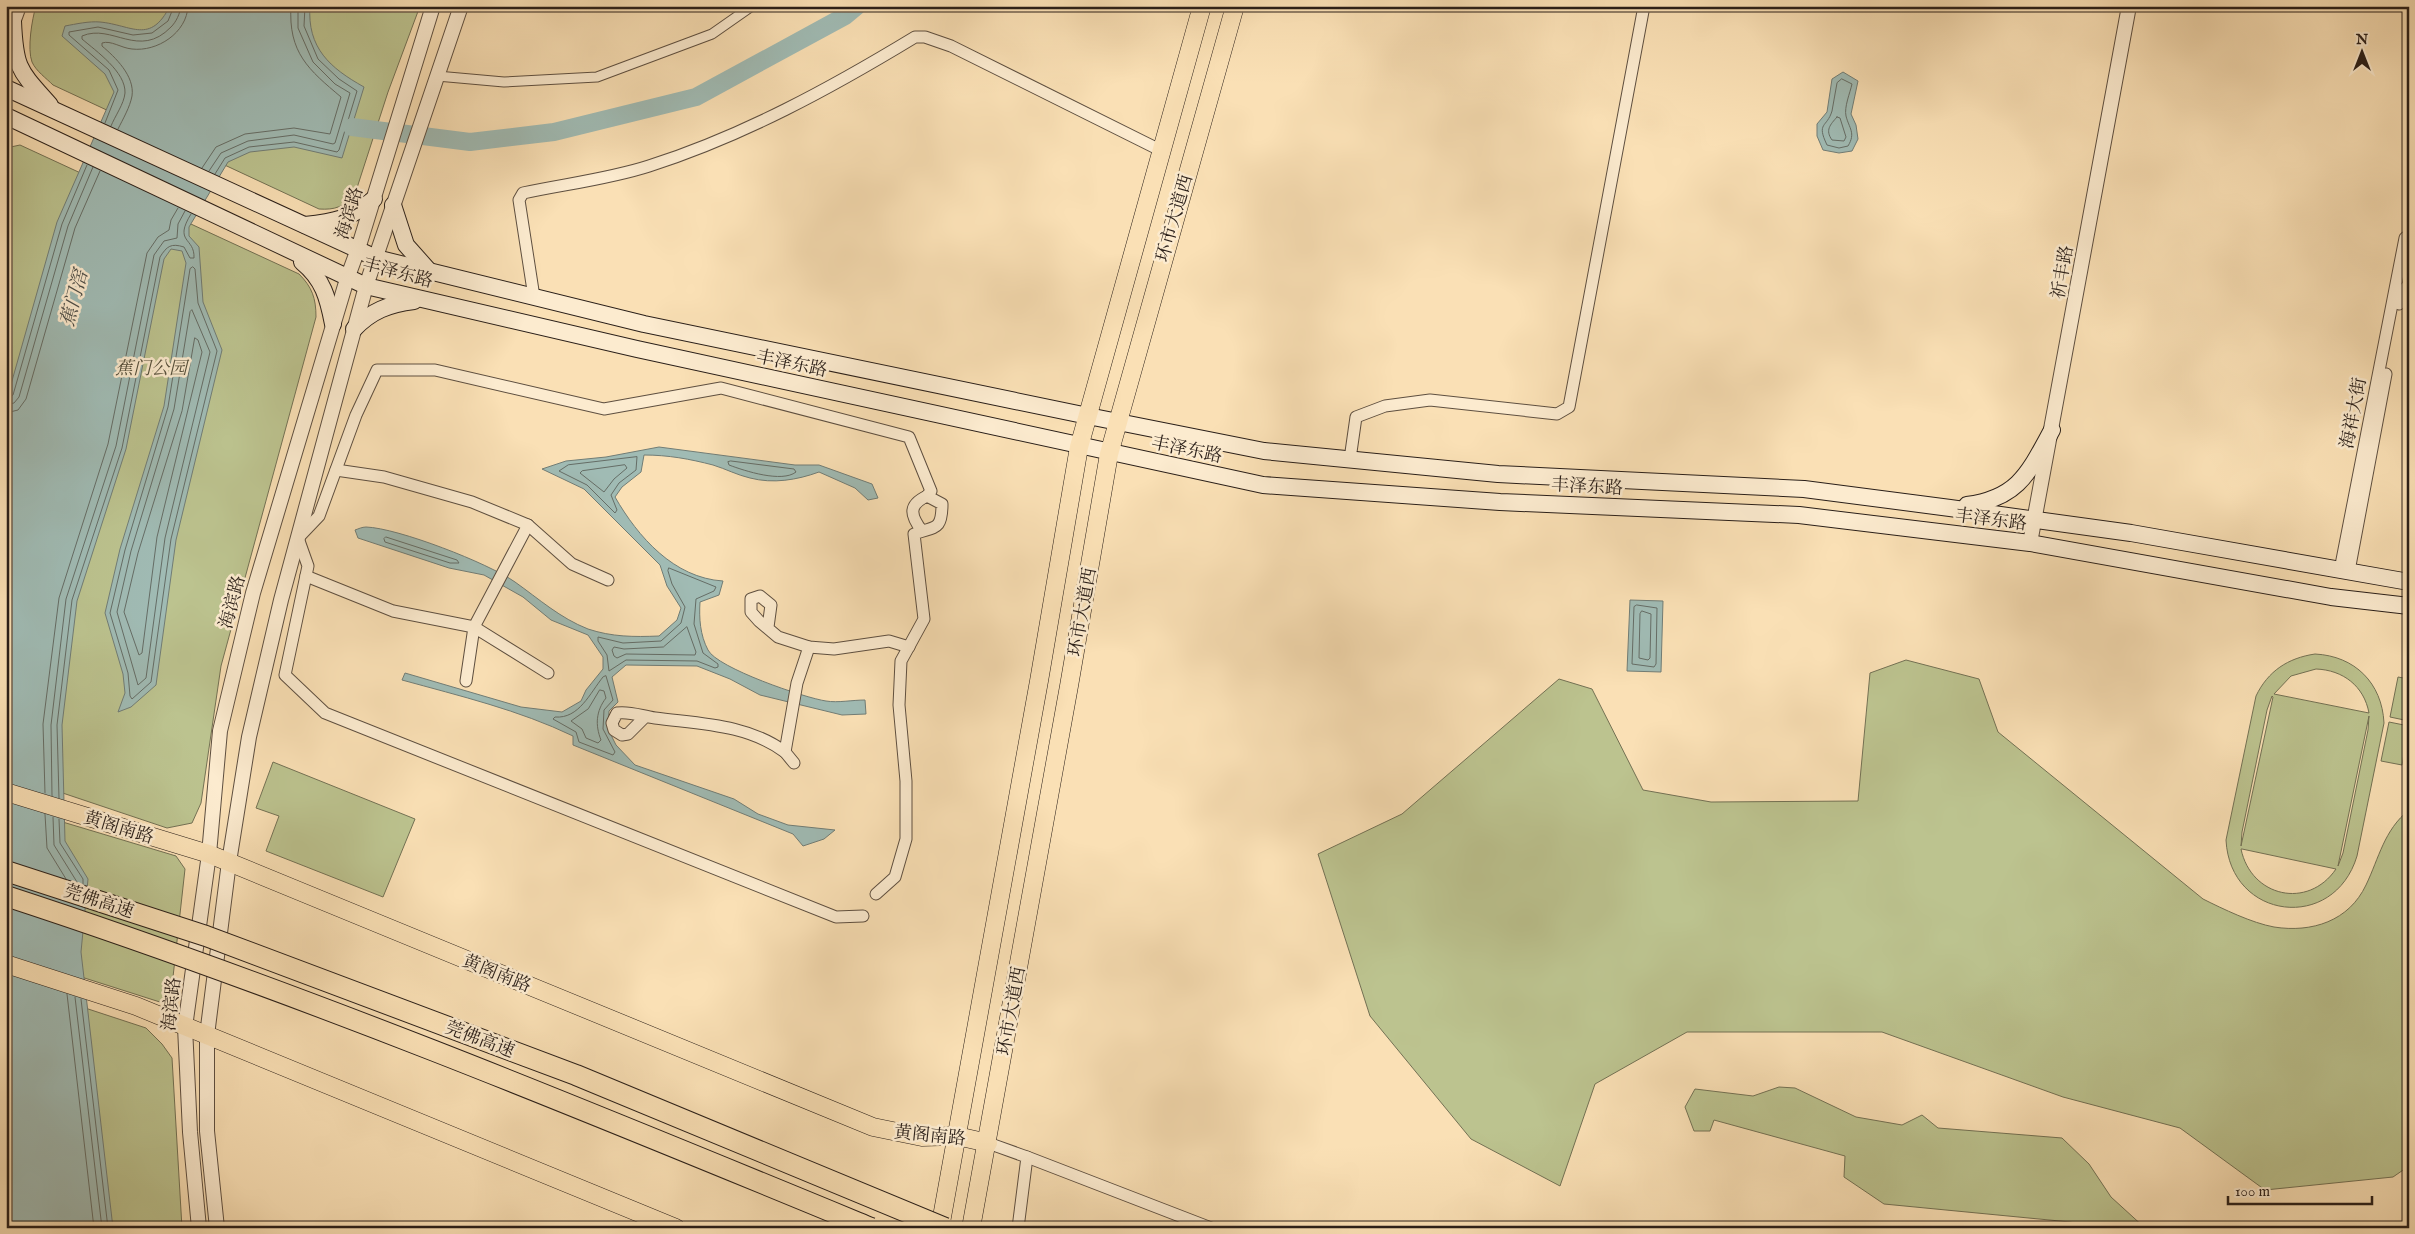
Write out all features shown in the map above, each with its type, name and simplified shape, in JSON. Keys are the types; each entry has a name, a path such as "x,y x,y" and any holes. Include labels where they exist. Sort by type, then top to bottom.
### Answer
{"highway":[{"name":"莞佛高速","path":"6,871 206,936 576,1075 945,1228"},
{"name":"莞佛高速","path":"6,896 248,979 561,1100 871,1228"}],"main road":[{"name":"环市大道西","path":"940,1228 1079,447 1202,6"},
{"name":"环市大道西","path":"971,1228 988,1143 1109,454 1234,6"},
{"path":"16,14 15,53 18,64 23,74 55,110"},
{"name":"丰泽东路","path":"6,88 376,258 644,324 1088,416 1118,420 1264,451 1498,474 1804,490 2035,518 2409,582"},
{"name":"丰泽东路","path":"6,116 347,279 366,286 637,349 1109,454 1263,486 1500,502 1799,516 2030,543 2331,596 2409,606"},
{"path":"6,130 38,131"},
{"path":"305,225 331,222 348,217 374,199"},
{"path":"393,206 406,245 431,273"},
{"path":"291,252 312,270 325,288 333,324"},
{"path":"354,329 365,318 380,309 397,303 424,300"},
{"path":"1950,508 1978,504 2004,495 2026,476 2052,430"},
{"name":"黄阁南路","path":"6,792 209,854 872,1127 922,1137 957,1136 988,1143"},
{"path":"6,964 136,1006 676,1228"}],"street":[{"name":"海滨路","path":"199,1228 190,1132 185,1027 209,854 220,731 253,593 333,324 374,199 433,6"},
{"path":"217,1228 207,1131 207,1035 229,862 248,737 298,538 366,286 461,6"},
{"path":"437,76 504,82 597,78 712,34 752,6"},
{"path":"1350,459 1356,417 1385,406 1430,400 1557,414 1569,407 1644,6"},
{"name":"祈丰路","path":"2030,543 2129,6"},
{"path":"6,41 16,14"},
{"path":"534,297 519,200 523,193 649,166 746,128 828,88 916,38 926,38 951,46 1162,151"},
{"name":"海祥大街","path":"2344,571 2400,263 2405,238 2409,235"},
{"path":"2400,263 2409,273"},
{"name":"海祥大街","path":"2344,571 2402,291 2409,285"},
{"path":"298,538 318,516 377,370 435,370 604,409 721,388 909,437 931,490 927,496 916,501 913,508 916,523 922,531"},
{"path":"336,470 384,477 472,502 528,525 572,564 608,580"},
{"path":"876,894 895,876 906,839 906,781 899,705 901,661 924,619 914,534 934,529 940,521 942,511 942,504 927,496"},
{"path":"466,681 474,627 491,592 507,568 528,525"},
{"path":"298,538 308,566 286,675 325,713 836,918 863,916"},
{"path":"306,576 393,611 474,627 548,674"},
{"path":"768,627 778,637 809,647 834,649 889,641 909,647"},
{"path":"784,752 797,683 809,647"},
{"path":"645,717 725,727 756,736 784,752 794,763"},
{"path":"988,1143 1211,1228"},
{"path":"1018,1228 1027,1157"}],"green space":[{"path":"36,6 420,6 388,92 355,194 343,205 335,208 319,209 53,85 32,62 30,50 31,34"},
{"name":"蕉门公园","path":"20,145 299,274 310,288 314,298 316,317 221,666 201,803 192,823 167,828 6,774 6,148"},
{"path":"2315,654 2329,656 2354,666 2364,674 2378,696 2384,723 2357,856 2345,881 2327,897 2306,906 2284,907 2263,901 2245,887 2232,867 2226,840 2256,696 2266,679 2280,667 2305,656","holes":["2316,669 2335,672 2351,681 2357,687 2369,713 2274,694 2291,676","2272,696 2241,846 2242,832 2267,710","2369,716 2368,730 2343,853 2338,866","2241,849 2336,869 2324,882 2311,890 2296,893 2282,892 2268,887 2256,878 2247,865"]},
{"path":"1906,660 1979,679 1998,732 2203,899 2265,925 2288,928 2315,926 2328,922 2350,908 2366,885 2388,835 2409,810 2409,1166 2393,1177 2265,1190 2180,1128 2063,1097 1882,1032 1687,1032 1595,1084 1560,1186 1471,1139 1370,1016 1318,854 1402,814 1559,679 1592,689 1643,790 1711,802 1858,801 1870,673"},
{"path":"2398,677 2409,679 2409,721 2390,717"},
{"path":"2389,722 2409,726 2402,765 2381,761"},
{"path":"273,762 415,819 383,897 266,851 279,816 256,808"},
{"path":"6,805 176,856 185,869 171,995 163,1003 6,953"},
{"path":"6,982 146,1028 162,1044 172,1058 182,1228 6,1228"},
{"path":"1779,1087 1795,1088 1856,1117 1902,1125 1922,1115 1938,1128 2062,1138 2089,1164 2111,1197 2145,1228 2102,1228 2070,1222 1884,1204 1844,1177 1845,1156 1714,1120 1710,1131 1694,1131 1685,1107 1695,1089 1753,1096"}],"water":[{"name":"蕉门滘","path":"170,6 310,6 312,34 323,55 341,72 364,87 342,158 294,147 250,152 228,162 189,227 189,236 199,247 203,302 222,350 176,540 156,685 131,707 118,712 125,693 123,674 105,613 120,549 164,406 186,263 182,251 171,249 164,259 126,449 77,601 62,725 65,841 88,879 81,952 113,1228 6,1228 6,402 57,222 114,92 105,74 62,36 65,26 96,22 131,29 148,29 163,18"},
{"path":"1843,72 1858,81 1851,114 1856,125 1858,139 1852,151 1839,153 1823,150 1817,136 1817,124 1827,112 1832,79"},
{"path":"659,447 795,465 819,465 872,484 878,498 868,500 855,488 819,472 794,479 767,481 745,477 696,461 644,455 641,472 622,487 615,497 646,540 673,564 705,578 723,581 719,595 700,602 703,638 708,650 715,657 727,665 763,681 815,699 835,702 865,700 866,714 842,715 760,695 730,679 697,666 626,665 612,677 618,702 609,711 608,729 616,745 635,765 734,799 758,814 788,825 835,830 824,839 803,846 793,834 573,745 573,736 553,727 489,704 402,680 405,673 521,707 562,712 581,701 586,690 603,669 603,657 588,635 551,620 523,597 484,575 449,568 358,538 355,530 366,527 399,533 464,557 502,574 559,614 588,629 623,636 659,636 677,620 681,608 667,586 660,565 584,489 542,469 566,461 606,457"},
{"path":"1630,600 1663,601 1661,672 1627,671"}],"waterway":[{"path":"352,127 470,142 554,132 696,97 845,16 857,6"}]}
